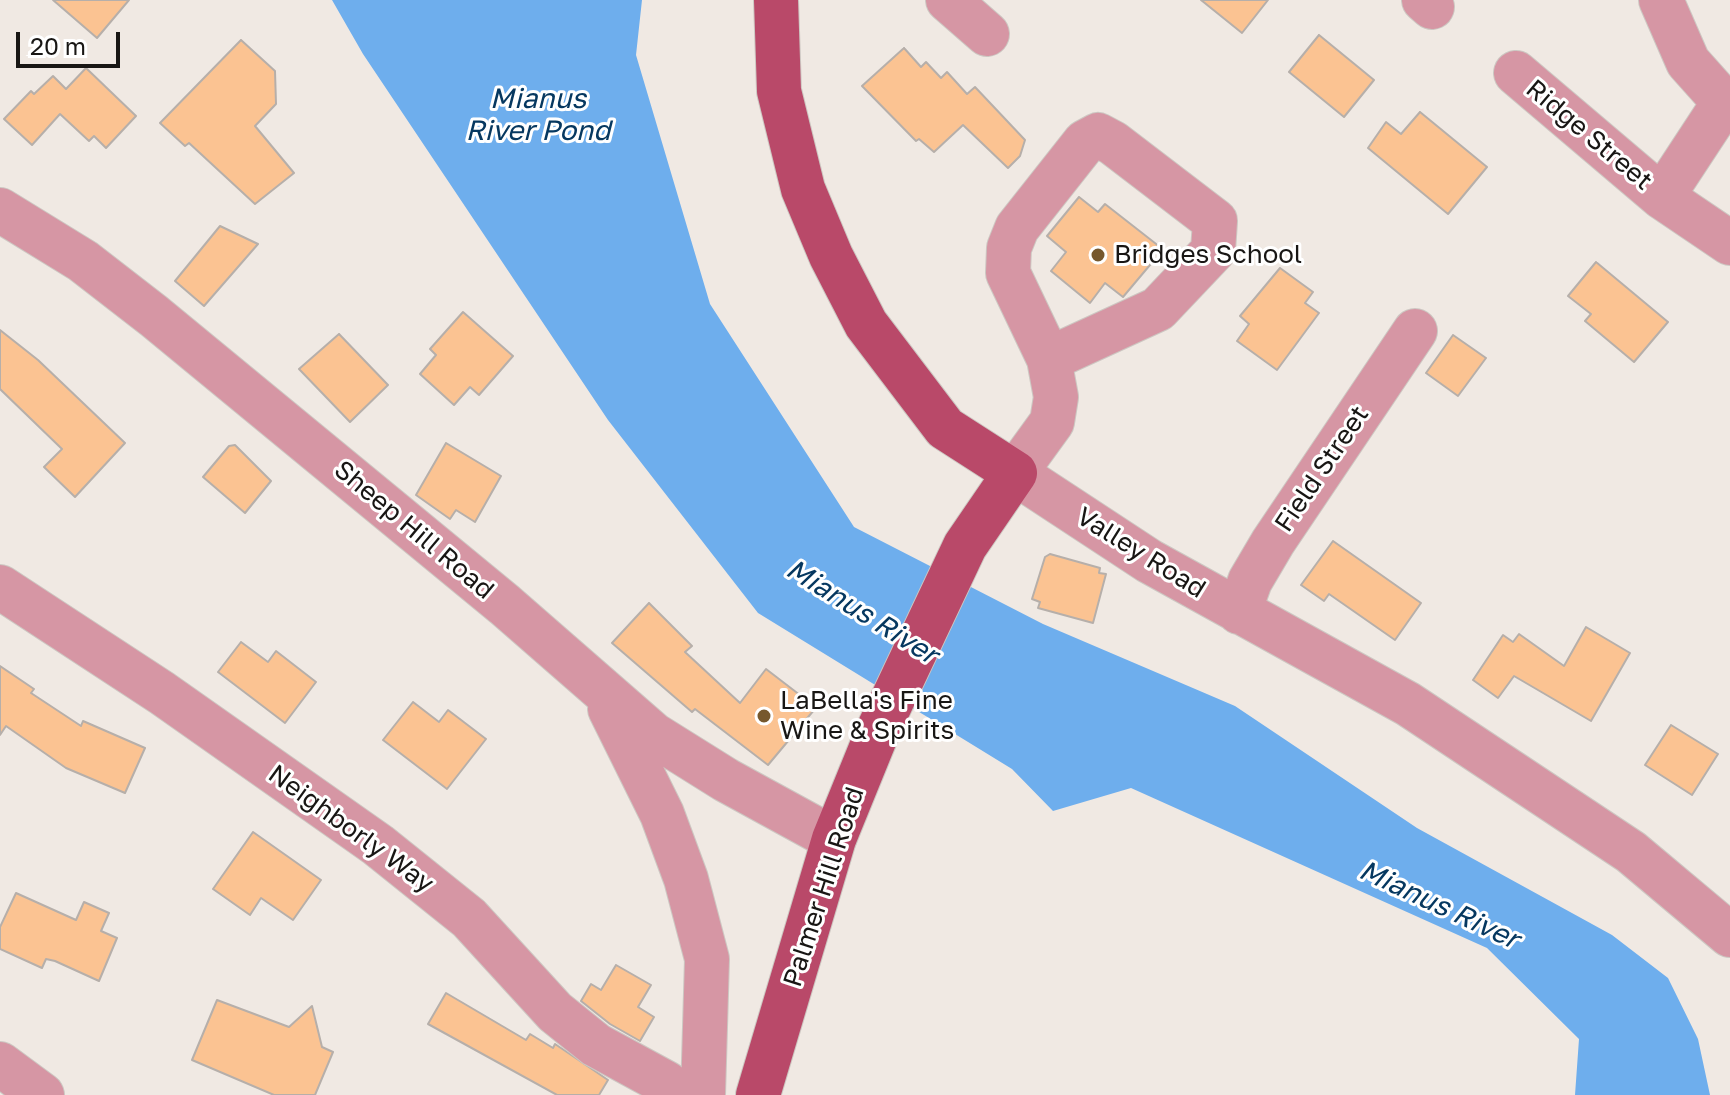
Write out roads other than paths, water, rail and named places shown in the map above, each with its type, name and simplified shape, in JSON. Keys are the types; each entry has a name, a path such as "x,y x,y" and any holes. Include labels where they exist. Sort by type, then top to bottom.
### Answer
{"main road":[{"name":"Valley Road","path":"776,0 779,91 803,189 831,256 866,324 945,428 1015,473"},
{"name":"Palmer Hill Road","path":"758,1095 834,839 880,726 965,546 1015,473"}],"street":[{"path":"948,0 987,34"},
{"path":"1661,0 1688,62 1726,106"},
{"name":"Ridge Street","path":"1516,73 1662,197 1730,243"},
{"name":"Ridge Street","path":"1662,197 1726,106"},
{"path":"1015,473 1052,422 1056,397 1049,359 1008,273 1009,248 1017,228 1085,142 1098,135 1113,143 1215,221 1213,251 1158,309 1049,359"},
{"name":"Sheep Hill Road","path":"0,210 83,261 154,316 505,605 654,735 726,780 834,839"},
{"name":"Field Street","path":"1239,612 1250,581 1273,542 1415,331"},
{"name":"Valley Road","path":"1015,473 1149,561 1408,704 1631,852 1730,935"},
{"name":"Neighborly Way","path":"0,587 162,693 378,845 469,918 555,1012 596,1045 666,1083 679,1095"},
{"path":"597,686 662,814 686,879 704,946 707,959 703,1095"},
{"path":"0,1064 42,1095"}],"water":[{"name":"Mianus River Pond","path":"332,0 642,0 636,55 710,304 854,527 1043,624 1235,706 1417,828 1612,935 1668,978 1698,1039 1710,1095 1575,1095 1579,1039 1487,948 1131,788 1053,811 1012,769 758,613 608,420 363,54"}],"place":[{"name":"Bridges School","path":"1098,255"},
{"name":"LaBella's Fine Wine & Spirits","path":"764,716"}],"water label":[{"name":"Mianus River","path":"862,612"},
{"name":"Mianus River","path":"1439,905"}]}
